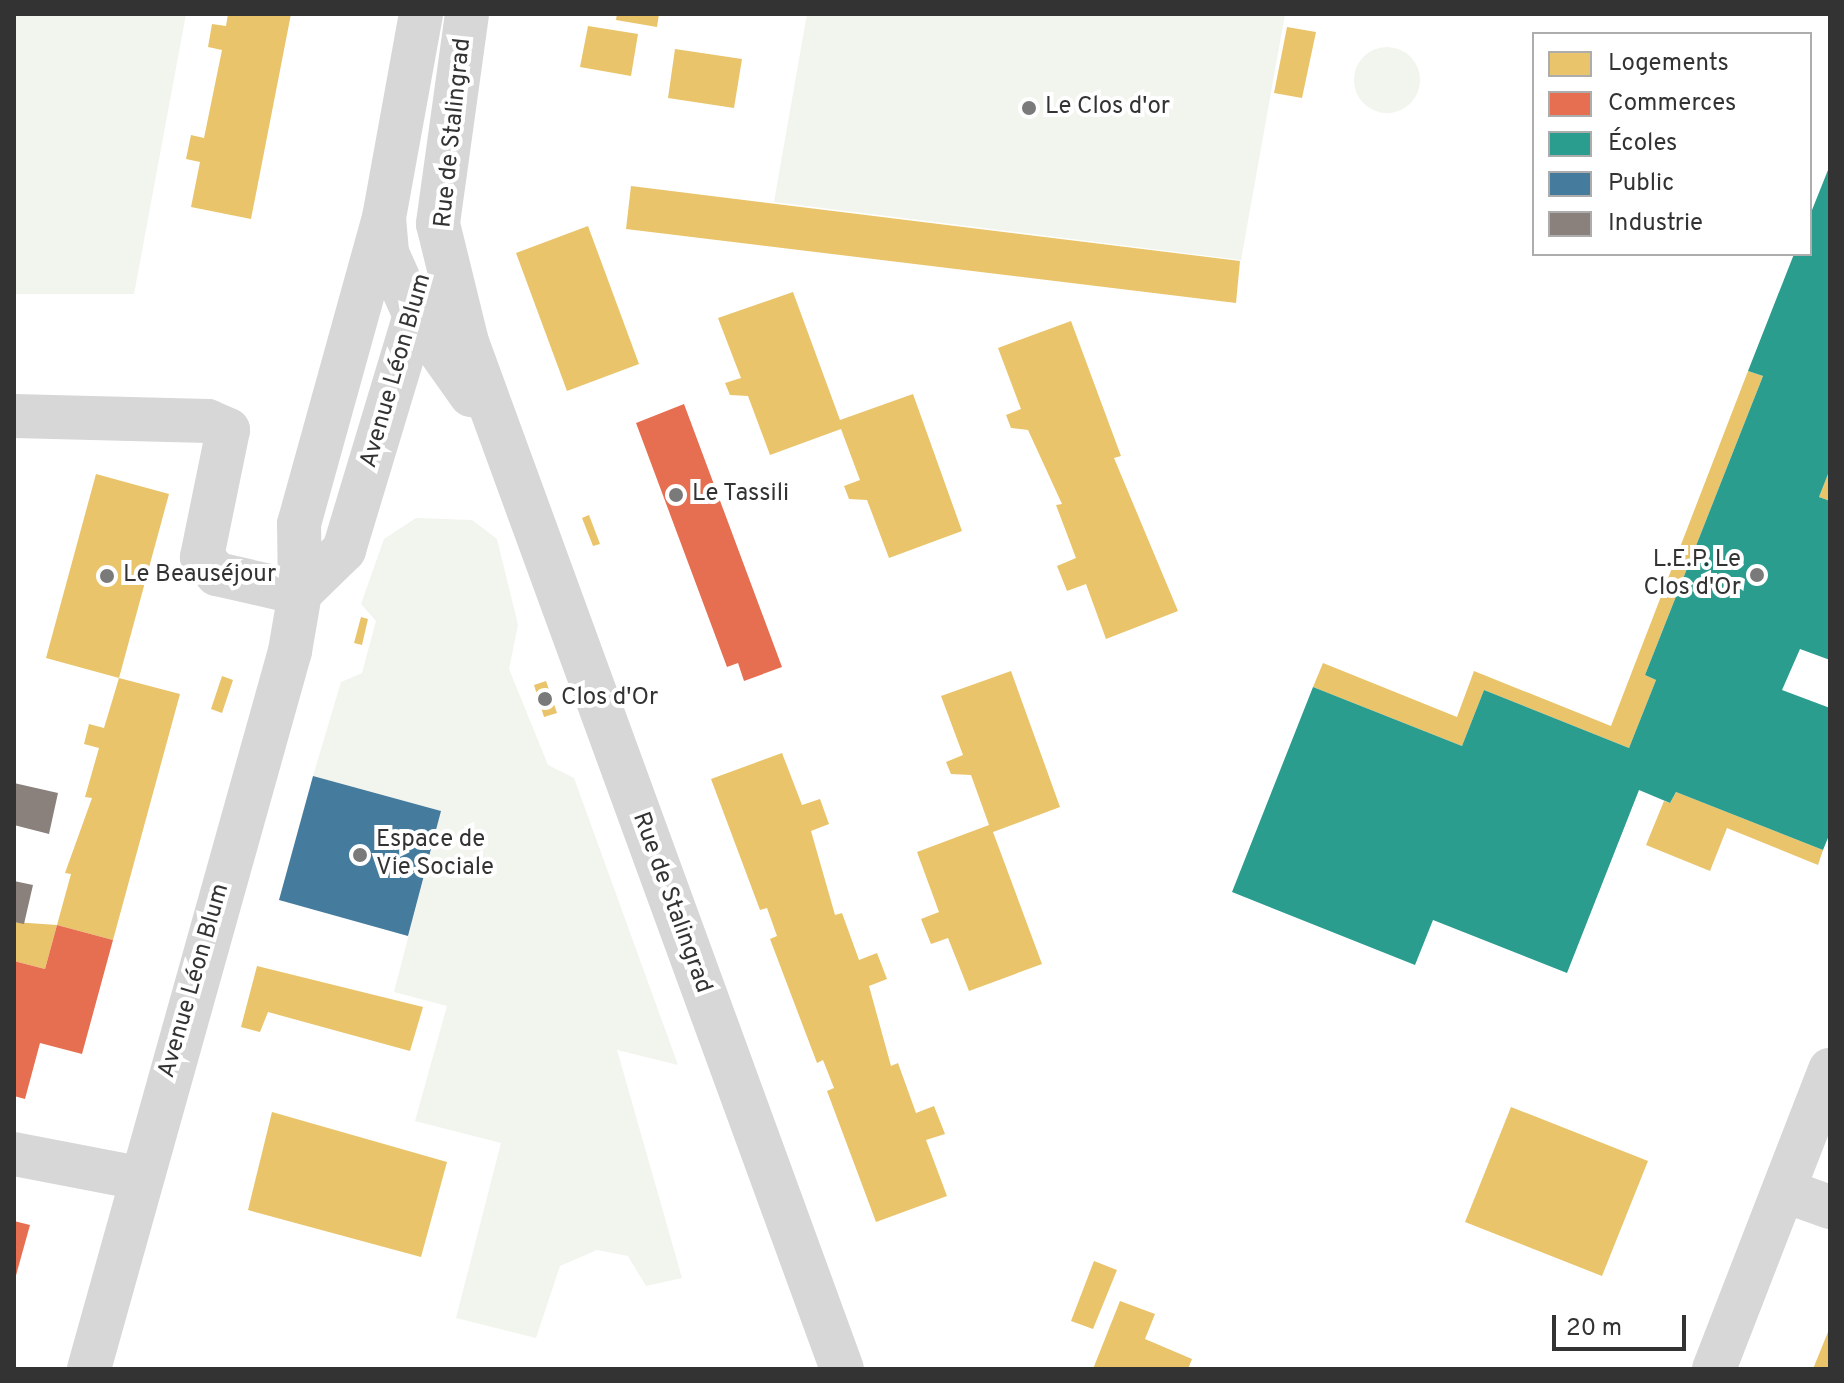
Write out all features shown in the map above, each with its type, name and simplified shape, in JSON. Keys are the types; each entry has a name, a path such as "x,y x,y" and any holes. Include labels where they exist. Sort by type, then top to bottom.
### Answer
{"street":[{"name":"Rue de Stalingrad","path":"421,14 384,218 387,253 415,316 502,435"},
{"name":"Rue de Stalingrad","path":"467,14 438,224 467,342 842,1369"},
{"name":"Avenue Léon Blum","path":"89,1369 139,1178 290,651 300,593 299,524 355,336 384,218"},
{"name":"Avenue Léon Blum","path":"300,593 344,550 415,316 438,224"},
{"path":"355,336 415,316 467,342"},
{"path":"14,416 208,421 228,430 202,557 217,574 300,593"},
{"path":"1714,1369 1830,1070"},
{"path":"14,1154 139,1178"},
{"path":"1785,1191 1830,1207"}],"shaded area":[{"path":"14,14 186,14 134,294 14,294"},
{"name":"Le Clos d'or","path":"807,14 1285,14 1241,260 774,202"},
{"path":"1387,47 1410,57 1420,80 1410,103 1387,113 1364,103 1354,80 1364,57"},
{"path":"416,518 472,520 497,539 518,625 509,669 548,765 574,778 678,1065 617,1050 682,1278 646,1286 628,1256 597,1250 560,1266 536,1338 456,1318 501,1143 415,1121 447,1006 394,992 441,811 313,776 341,682 362,673 376,621 361,604 384,539"}],"building: Logements":[{"path":"228,14 291,14 251,219 191,207 200,162 186,159 191,135 204,138 222,50 208,47 212,24 226,26"},
{"path":"617,14 659,14 657,27 616,20"},
{"path":"588,26 638,34 631,76 580,67"},
{"path":"1287,27 1316,32 1302,98 1274,93"},
{"path":"675,49 742,59 734,108 668,98"},
{"path":"631,186 1240,261 1236,303 626,229"},
{"path":"588,226 639,364 567,391 516,253"},
{"path":"793,292 840,420 913,394 962,531 889,558 867,500 849,499 844,486 860,480 841,429 770,455 748,396 730,395 725,383 741,378 718,318"},
{"path":"1071,321 1121,456 1114,458 1178,611 1106,639 1086,584 1067,591 1057,566 1076,558 1056,505 1062,504 1028,430 1011,428 1006,415 1021,409 998,348"},
{"path":"1748,371 1763,376 1645,675 1656,680 1629,748 1484,690 1462,746 1313,687 1323,663 1457,717 1474,671 1611,726"},
{"path":"1830,469 1830,501 1819,497"},
{"name":"Le Beauséjour","path":"96,474 169,494 119,678 46,658"},
{"path":"589,515 600,544 593,546 582,518"},
{"path":"361,617 368,619 362,645 354,643"},
{"path":"1011,671 1060,807 993,832 1042,964 969,991 948,938 931,944 921,919 939,912 917,852 989,825 971,775 951,774 946,762 963,755 941,696"},
{"path":"222,676 233,680 222,713 211,709"},
{"path":"119,678 180,694 113,940 57,925 71,874 65,873 92,798 85,797 99,748 84,744 89,724 104,728"},
{"name":"Clos d'Or","path":"546,681 557,713 544,717 534,685"},
{"path":"782,753 802,805 820,799 829,824 811,831 835,915 842,913 859,960 877,953 887,979 869,986 891,1066 898,1063 916,1113 934,1106 945,1134 926,1140 947,1196 876,1222 827,1091 834,1088 823,1060 817,1063 770,939 777,936 767,908 760,910 711,779"},
{"path":"1676,792 1823,850 1818,865 1727,828 1710,871 1646,845 1664,801 1670,803"},
{"path":"14,922 57,925 45,969 14,961"},
{"path":"257,966 423,1007 410,1051 268,1012 260,1032 241,1027"},
{"path":"1511,1107 1648,1161 1602,1276 1465,1222"},
{"path":"272,1112 447,1162 421,1257 248,1210"},
{"path":"1094,1261 1117,1270 1093,1329 1071,1321"},
{"path":"1120,1301 1155,1314 1145,1339 1192,1359 1188,1369 1093,1369"},
{"path":"1830,1327 1830,1369 1813,1369"}],"building: Commerces":[{"path":"684,404 782,667 744,681 738,663 727,667 636,423"},
{"path":"57,925 113,940 82,1054 40,1043 25,1099 14,1096 14,961 45,969"},
{"path":"14,1221 30,1225 15,1279 14,1279"}],"building: Écoles":[{"name":"L.E.P. Le Clos d'Or","path":"1830,165 1830,469 1819,497 1830,501 1830,660 1800,649 1782,690 1830,708 1830,833 1823,850 1676,792 1670,803 1639,790 1567,973 1433,920 1415,965 1232,892 1313,687 1462,746 1484,690 1629,748 1656,680 1645,675 1763,376 1748,371 1793,256 1812,256 1812,210"}],"building: Public":[{"name":"Espace de Vie Sociale","path":"313,776 441,811 408,936 279,900"}],"building: Industrie":[{"path":"14,783 58,793 49,834 14,825"},
{"path":"14,881 33,885 24,924 14,922"}],"place":[{"name":"Le Clos d'or","path":"1029,108"},
{"name":"Le Tassili","path":"676,495"},
{"name":"L.E.P. Le Clos d'Or","path":"1757,575"},
{"name":"Le Beauséjour","path":"107,576"},
{"name":"Clos d'Or","path":"545,699"},
{"name":"Espace de Vie Sociale","path":"360,855"}]}
